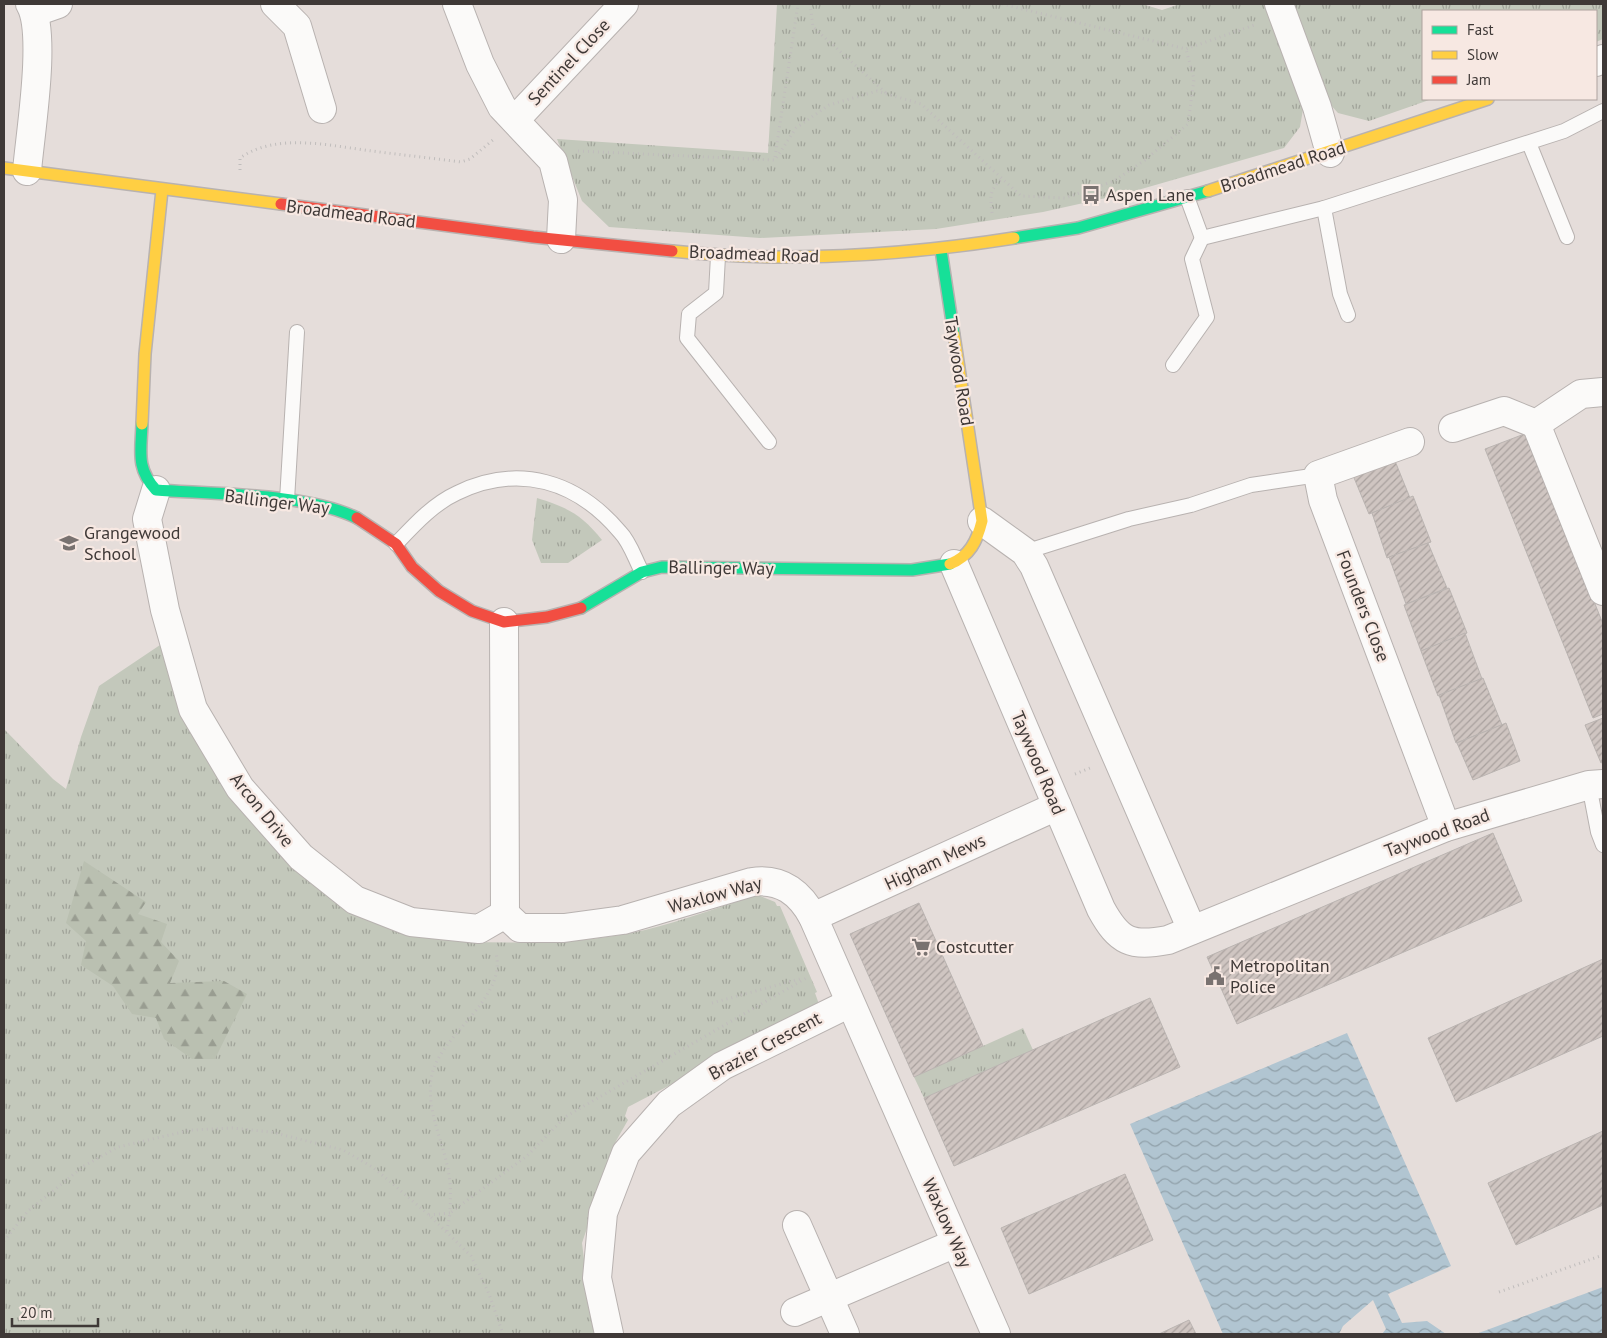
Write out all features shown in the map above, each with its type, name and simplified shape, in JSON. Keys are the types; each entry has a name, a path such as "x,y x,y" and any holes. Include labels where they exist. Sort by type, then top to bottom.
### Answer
{"street":[{"path":"276,4 297,26 322,109"},
{"name":"Sentinel Close","path":"457,4 480,64 502,107 553,161 563,200 561,239"},
{"name":"Sentinel Close","path":"515,120 624,4"},
{"path":"15,169 39,44 41,6"},
{"path":"1281,9 1317,106 1330,153"},
{"name":"Broadmead Road","path":"15,169 162,190 534,237 718,256 847,257 941,250 1078,228 1187,198 1330,153 1485,100"},
{"path":"156,490 146,479 140,465 144,354 162,190"},
{"name":"Taywood Road","path":"941,250 982,521 971,551 954,564 1100,909 1117,933 1126,940 1136,944 1150,944 1168,940 1446,827 1596,785"},
{"path":"1536,424 1580,394 1603,392"},
{"path":"1453,428 1504,412 1536,424 1603,591"},
{"path":"1318,474 1410,442"},
{"name":"Founders Close","path":"1318,474 1323,500 1446,827"},
{"name":"Ballinger Way","path":"156,490 287,500 340,509 364,521 396,544 412,566 438,591 472,611 504,622 548,617 579,609 610,594 642,572 662,566 912,570 954,564"},
{"name":"Arcon Drive","path":"156,490 147,519 164,610 193,709 240,788 301,857 355,900 411,922 479,929 497,919"},
{"path":"982,521 1025,552 1034,566 1192,930"},
{"path":"497,919 504,622"},
{"name":"Higham Mews","path":"813,917 1052,796"},
{"name":"Waxlow Way","path":"497,919 520,928 564,928 623,920 763,880 772,881 793,890 813,917 996,1334"},
{"name":"Brazier Crescent","path":"609,1334 597,1278 603,1213 626,1153 669,1104 722,1066 850,1002"},
{"path":"797,1225 845,1334"},
{"path":"795,1312 956,1243"}],"lane":[{"path":"1202,238 1324,208 1564,131 1603,111"},
{"path":"1529,143 1566,237"},
{"path":"1173,365 1207,316 1192,259 1202,238 1187,198"},
{"path":"1324,208 1340,294 1348,315"},
{"path":"718,256 716,293 689,314 687,338 769,442"},
{"path":"287,500 297,332"},
{"path":"1025,552 1129,519 1191,505 1251,485 1318,474"},
{"path":"396,544 426,514 456,493 491,479 524,478 562,486 592,504 622,533 642,572"},
{"path":"1596,785 1598,832 1603,845"}],"path":[{"path":"774,160 798,4"},
{"path":"810,4 813,27 888,94"},
{"path":"1002,4 1186,49 1281,9"},
{"path":"774,160 796,128 829,105 877,91 921,104 1021,196 1065,198 1114,181 1145,160 1188,124 1194,80 1186,49"},
{"path":"240,200 240,158 250,151 275,145 313,142 461,162 479,152 515,120"},
{"path":"553,161 569,151 774,160"},
{"path":"996,242 990,200 993,187 1003,178"},
{"path":"1052,796 1118,757"},
{"path":"447,1231 450,1214 450,1183 442,1144 431,1112 432,1075 441,1054 466,1024 490,988 498,969 497,919"},
{"path":"712,1003 835,969"},
{"path":"429,1215 450,1214 527,1156 565,1117 808,976"},
{"path":"4,1241 28,1211 84,1166 118,1147 191,1130 232,1128 271,1132 342,1150 374,1168 429,1215 470,1256 489,1294 503,1334"},
{"path":"1499,1292 1603,1255"}],"green space":[{"path":"777,4 1142,4 1162,10 1180,4 1603,4 1603,39 1597,42 1597,10 1422,10 1422,100 1429,100 1369,121 1338,113 1308,80 1300,127 1284,148 1124,194 1043,212 936,229 760,238 609,227 582,201 557,139 768,153"},
{"path":"537,498 557,505 581,518 602,540 568,563 541,563 532,540"},
{"path":"163,643 183,692 320,877 447,923 463,942 554,942 623,935 673,922 758,895 780,906 817,992 815,993 820,1007 628,1107 625,1116 628,1120 616,1141 582,1243 589,1299 600,1334 4,1334 4,729 53,779 66,789 81,737 99,686"},
{"path":"84,861 146,902 138,914 167,924 161,942 179,961 170,983 224,981 247,994 215,1059 192,1059 164,1039 156,1018 132,1014 113,986 81,965 86,941 66,923"},
{"path":"1023,1028 1033,1050 924,1098 914,1077"}],"water":[{"path":"1347,1033 1451,1266 1388,1294 1402,1323 1427,1321 1446,1334 1382,1334 1386,1329 1373,1300 1343,1326 1339,1334 1223,1334 1130,1124"},
{"path":"1603,1287 1603,1334 1476,1334"}],"building":[{"path":"1527,433 1603,624 1603,714 1593,718 1485,449"},
{"path":"1393,456 1410,498 1369,514 1352,473"},
{"path":"1413,496 1431,542 1387,558 1372,513"},
{"path":"1428,543 1447,588 1406,604 1389,557"},
{"path":"1449,588 1467,633 1421,651 1404,605"},
{"path":"1465,633 1482,679 1438,696 1421,651"},
{"path":"1483,678 1502,725 1456,743 1439,695"},
{"path":"1603,718 1603,762 1601,763 1585,725"},
{"path":"1506,723 1520,761 1473,780 1457,743"},
{"path":"1493,833 1522,901 1237,1024 1207,957"},
{"path":"919,903 983,1046 914,1077 850,934"},
{"path":"1603,959 1603,1036 1456,1102 1428,1038"},
{"path":"1150,998 1180,1067 954,1166 924,1098"},
{"path":"1603,1131 1603,1205 1516,1245 1488,1183"},
{"path":"1125,1174 1153,1240 1029,1294 1001,1228"},
{"path":"1189,1320 1196,1334 1159,1334"}],"traffic: fast":[{"path":"1014,238 1078,228 1208,191"},
{"path":"941,250 954,335"},
{"path":"142,424 141,459 145,474 156,490 286,499 336,510 357,518"},
{"path":"581,608 642,572 662,567 912,570 950,564"}],"traffic: slow":[{"path":"1208,191 1485,100"},
{"path":"4,168 281,204"},
{"path":"142,424 145,354 162,190"},
{"path":"672,251 758,257 843,256 929,249 1014,238"},
{"path":"950,564 963,557 972,547 982,521 954,335"}],"traffic: jam":[{"path":"281,204 533,237 672,251"},
{"path":"357,518 396,544 412,567 439,591 472,611 504,622 547,617 581,608"}],"place":[{"name":"Aspen Lane","path":"1091,195"},
{"name":"Grangewood School","path":"69,543"},
{"name":"Costcutter","path":"921,947"},
{"name":"Metropolitan Police","path":"1215,976"}]}
